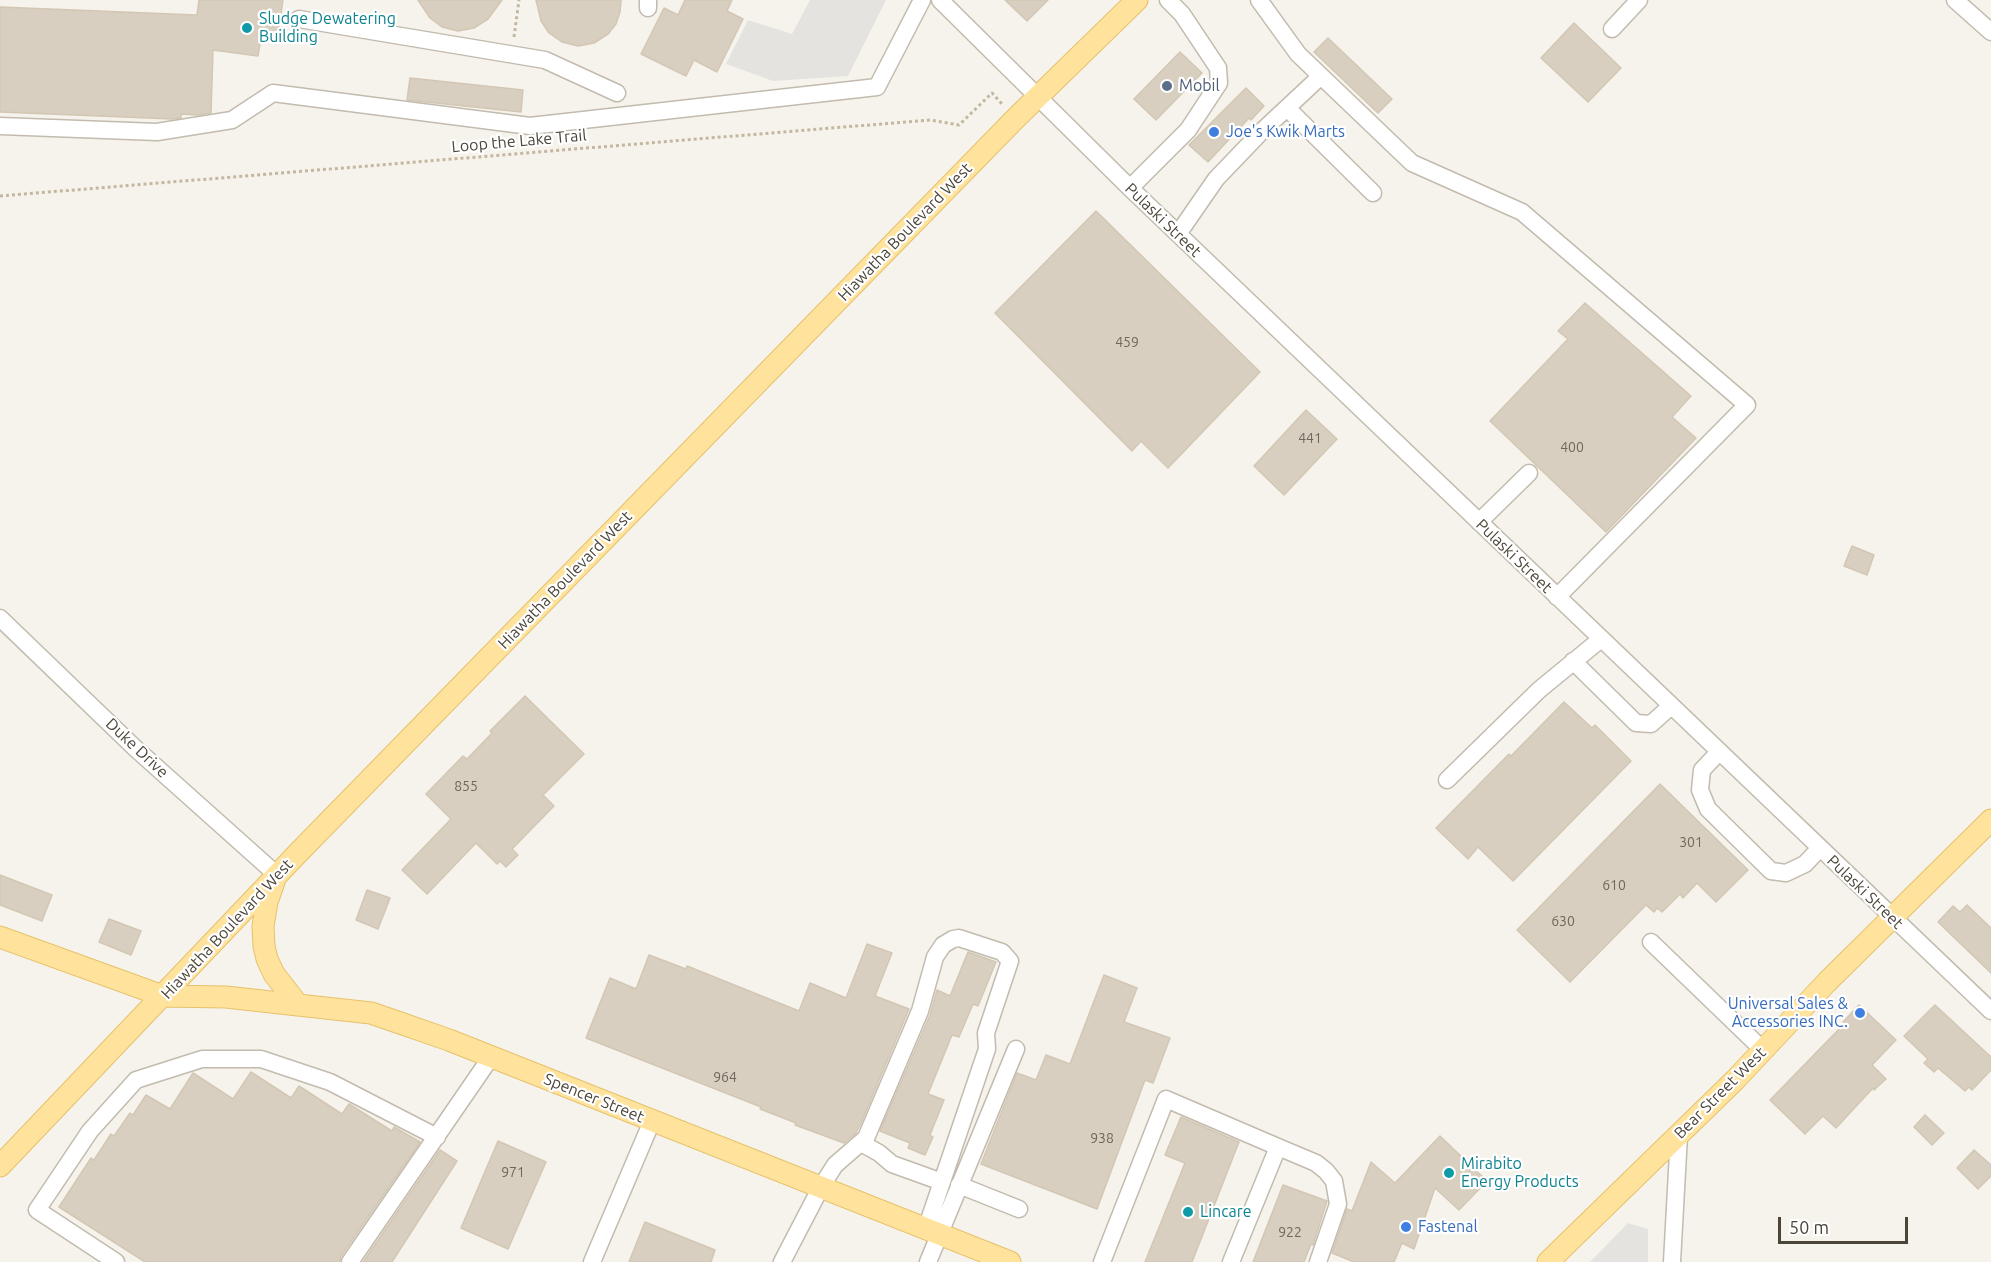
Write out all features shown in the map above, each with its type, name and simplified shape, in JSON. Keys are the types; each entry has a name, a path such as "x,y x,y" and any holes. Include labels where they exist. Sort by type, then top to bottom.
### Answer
{"main road":[{"name":"Hiawatha Boulevard West","path":"0,1166 277,875 1016,118 1137,0"},
{"name":"Bear Street West","path":"1548,1262 1679,1135 1991,820"},
{"path":"277,875 263,926 264,946 274,974 298,1005"},
{"name":"Spencer Street","path":"0,937 163,996 226,997 371,1013 449,1040 1010,1262"}],"street":[{"path":"0,126 157,132 231,120 273,93 530,126 877,87 922,0"},
{"name":"Pulaski Street","path":"940,0 1130,188 1991,1011"},
{"path":"1130,188 1188,130 1219,83 1218,68 1182,14 1168,0"},
{"path":"1259,0 1298,54 1412,163 1522,212 1747,405 1557,597"},
{"path":"1612,29 1639,0"},
{"path":"1955,0 1991,32"},
{"path":"300,18 546,60 617,93"},
{"path":"1178,234 1216,179 1321,76"},
{"path":"1287,108 1373,192"},
{"path":"1479,522 1529,473"},
{"name":"Duke Drive","path":"0,618 136,749 277,875"},
{"path":"1447,780 1539,690 1601,639"},
{"path":"1573,661 1636,723 1652,724 1671,706"},
{"path":"1719,752 1702,770 1700,790 1708,809 1772,871 1786,873 1796,869 1805,864 1820,848"},
{"path":"782,1262 820,1187 836,1165 867,1138 916,1022 935,957 943,945 960,938 1002,952 1010,961 986,1033 987,1049 942,1182 928,1262"},
{"path":"1651,942 1763,1050"},
{"path":"932,1231 959,1185 1016,1049"},
{"path":"350,1262 491,1057"},
{"path":"116,1262 37,1210 90,1131 135,1080 202,1059 261,1059 330,1082 437,1137"},
{"path":"1102,1262 1166,1099 1316,1163 1326,1171 1334,1181 1338,1204 1318,1262"},
{"path":"592,1262 652,1121"},
{"path":"1672,1262 1679,1135"},
{"path":"861,1143 879,1153 892,1164 942,1182"},
{"path":"1231,1262 1278,1148"},
{"path":"959,1185 1019,1209"}],"path":[{"path":"511,54 519,0"},
{"name":"Loop the Lake Trail","path":"0,196 930,120 959,125 992,93 1016,118"}],"shaded area":[{"path":"810,0 886,0 848,76 773,81 726,64 748,20 792,34"},
{"path":"1628,1223 1648,1229 1648,1262 1590,1262"}],"building":[{"path":"199,0 283,0 278,34 262,31 258,56 213,50 211,113 181,114 181,118 172,119 0,112 0,7 197,15"},
{"path":"418,0 502,0 488,19 474,28 458,31 442,27 430,18"},
{"path":"536,0 621,0 616,24 608,34 594,43 578,46 562,42 549,33 541,21"},
{"path":"685,0 732,0 727,11 743,19 717,72 694,60 686,76 641,54 664,8 678,15"},
{"path":"1005,0 1048,0 1027,21"},
{"path":"1574,23 1621,68 1588,102 1541,58"},
{"path":"1328,38 1392,99 1378,113 1314,52"},
{"path":"1180,52 1202,73 1156,120 1134,99"},
{"path":"410,78 523,90 521,112 407,100"},
{"path":"1246,88 1264,106 1251,120 1249,118 1208,162 1189,145"},
{"path":"1096,211 1260,372 1168,468 1141,441 1132,451 995,313"},
{"path":"1585,303 1691,396 1672,417 1696,438 1606,532 1490,421 1568,339 1558,331"},
{"path":"1306,410 1337,439 1284,495 1254,466"},
{"path":"1852,546 1874,555 1867,575 1844,566"},
{"path":"525,696 584,754 543,795 554,806 512,849 518,855 506,867 500,861 497,864 476,843 427,894 402,870 451,819 426,794 463,756 467,759 492,733 490,731"},
{"path":"1564,702 1592,728 1595,725 1631,761 1513,881 1478,847 1468,859 1436,828"},
{"path":"1660,784 1748,870 1716,902 1697,883 1683,898 1680,894 1662,912 1657,908 1654,912 1646,905 1570,982 1517,930"},
{"path":"0,875 52,895 42,921 0,905"},
{"path":"367,890 390,898 378,929 356,920"},
{"path":"1967,905 1991,928 1991,973 1938,922 1953,906 1960,912"},
{"path":"109,919 141,931 131,955 99,942"},
{"path":"867,944 892,953 875,996 909,1009 861,1123 856,1133 844,1143 795,1125 796,1123 760,1109 761,1107 586,1038 610,978 636,989 649,955 686,969 687,966 799,1011 810,983 846,998"},
{"path":"968,952 996,962 978,1006 973,1004 959,1037 952,1035 928,1094 944,1100 930,1135 933,1137 925,1155 908,1148 910,1143 880,1131 930,1015 937,990 950,996"},
{"path":"1104,975 1137,988 1124,1022 1170,1038 1153,1083 1145,1080 1097,1209 981,1164 1017,1073 1036,1080 1046,1055 1070,1064"},
{"path":"1859,1005 1896,1040 1872,1065 1886,1079 1874,1090 1873,1088 1836,1128 1823,1116 1805,1134 1770,1100 1844,1024 1843,1022"},
{"path":"1935,1005 1991,1057 1991,1070 1972,1090 1969,1087 1965,1091 1938,1068 1934,1072 1924,1063 1928,1059 1904,1036"},
{"path":"251,1072 291,1098 299,1086 342,1114 349,1104 392,1131 394,1127 420,1142 341,1256 340,1262 145,1262 59,1207 91,1158 94,1160 111,1134 114,1136 130,1113 133,1115 146,1095 170,1109 193,1073 233,1099"},
{"path":"1925,1115 1944,1133 1932,1145 1914,1127"},
{"name":"Lincare","path":"1181,1117 1239,1142 1192,1262 1145,1262 1185,1163 1165,1155"},
{"path":"1440,1136 1487,1181 1459,1210 1435,1188 1414,1249 1402,1243 1394,1262 1354,1262 1332,1253 1347,1209 1352,1211 1371,1162 1395,1183"},
{"path":"498,1141 546,1162 508,1249 461,1228"},
{"path":"440,1150 457,1161 392,1262 363,1262"},
{"path":"1974,1150 1991,1165 1991,1176 1978,1189 1957,1168"},
{"name":"Lincare","path":"1283,1185 1327,1201 1313,1245 1311,1244 1304,1262 1253,1262"},
{"path":"645,1222 715,1250 711,1262 629,1262"}],"place":[{"name":"Sludge Dewatering Building","path":"247,28"},
{"name":"Mobil","path":"1167,86"},
{"name":"Joe's Kwik Marts","path":"1214,132"},
{"name":"Universal Sales & Accessories INC.","path":"1860,1013"},
{"name":"Mirabito Energy Products","path":"1449,1173"},
{"name":"Lincare","path":"1188,1212"},
{"name":"Fastenal","path":"1406,1227"}]}
